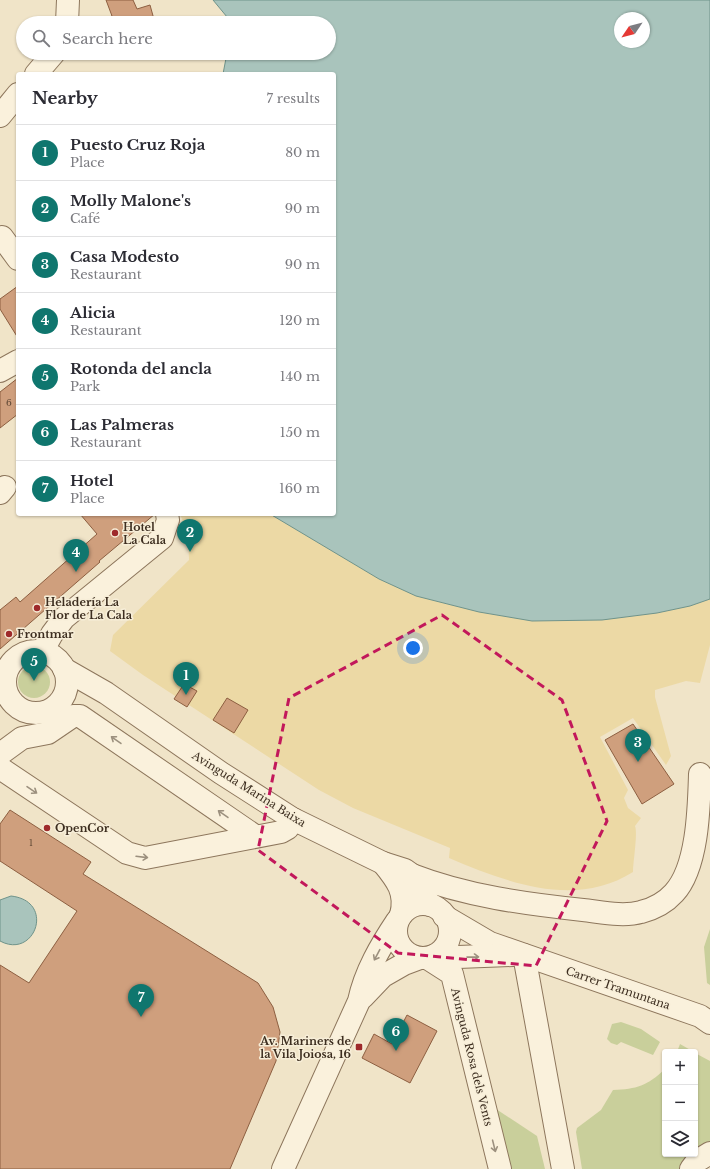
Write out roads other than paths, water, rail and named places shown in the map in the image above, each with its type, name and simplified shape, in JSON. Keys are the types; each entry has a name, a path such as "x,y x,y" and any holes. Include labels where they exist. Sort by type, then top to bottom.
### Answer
{"street":[{"path":"68,0 68,16"},
{"path":"38,72 48,60"},
{"path":"0,116 16,100"},
{"path":"2,237 16,256"},
{"path":"0,371 16,362"},
{"path":"42,652 52,634 64,618 162,538 168,520 167,516"},
{"path":"42,652 51,655 59,661 64,669 67,678 67,688 58,705 50,710 41,713 23,710 5,696 6,689 4,675 11,664 25,654 42,652"},
{"name":"Avinguda Marina Baixa","path":"64,669 106,693 221,773 293,819 395,870 430,882 474,893 536,905 613,913 640,912 663,904 675,892 685,875 697,834 700,774"},
{"name":"Avinguda Marina Baixa","path":"63,697 87,690 106,693"},
{"path":"0,754 22,738 48,733 73,716 80,716 255,836"},
{"path":"0,768 127,853 144,858 281,832 288,828 293,819"},
{"path":"359,1001 383,976 404,964 441,952 449,938 448,923 420,885 395,870"},
{"path":"395,870 404,903 396,934 400,946 412,956 427,957"},
{"path":"439,911 449,898 458,894 474,893"},
{"path":"283,1169 359,1001 362,985 386,938 399,918 414,906 439,911"},
{"name":"Carrer Tramuntana","path":"439,911 490,943 700,1016 710,1023"},
{"path":"524,955 563,1169"},
{"name":"Carrer Tramuntana","path":"427,957 524,955"},
{"name":"Avinguda Rosa dels Vents","path":"427,957 452,974 500,1169"},
{"path":"691,1169 697,1161 710,1153"}],"water":[{"path":"213,0 710,0 710,599 690,606 657,613 602,620 532,621 479,612 416,596 379,579 273,516 336,516 336,72 223,72 226,60 336,60 336,16 226,16"},
{"path":"11,896 25,900 33,908 37,917 36,928 31,936 23,943 12,945 0,941 0,900"}],"place":[{"name":"Hotel La Cala","path":"115,533"},
{"name":"Molly Malone's","path":"190,552"},
{"name":"Alicia","path":"76,572"},
{"name":"Heladería La Flor de La Cala","path":"37,608"},
{"name":"Frontmar","path":"9,634"},
{"name":"Rotonda del ancla","path":"34,681"},
{"name":"Puesto Cruz Roja","path":"186,695"},
{"name":"Casa Modesto","path":"638,762"},
{"name":"OpenCor","path":"47,828"},
{"name":"Hotel","path":"141,1017"},
{"name":"Av. Mariners de la Vila Joiosa, 16","path":"359,1047"},
{"name":"Las Palmeras","path":"396,1051"}]}
